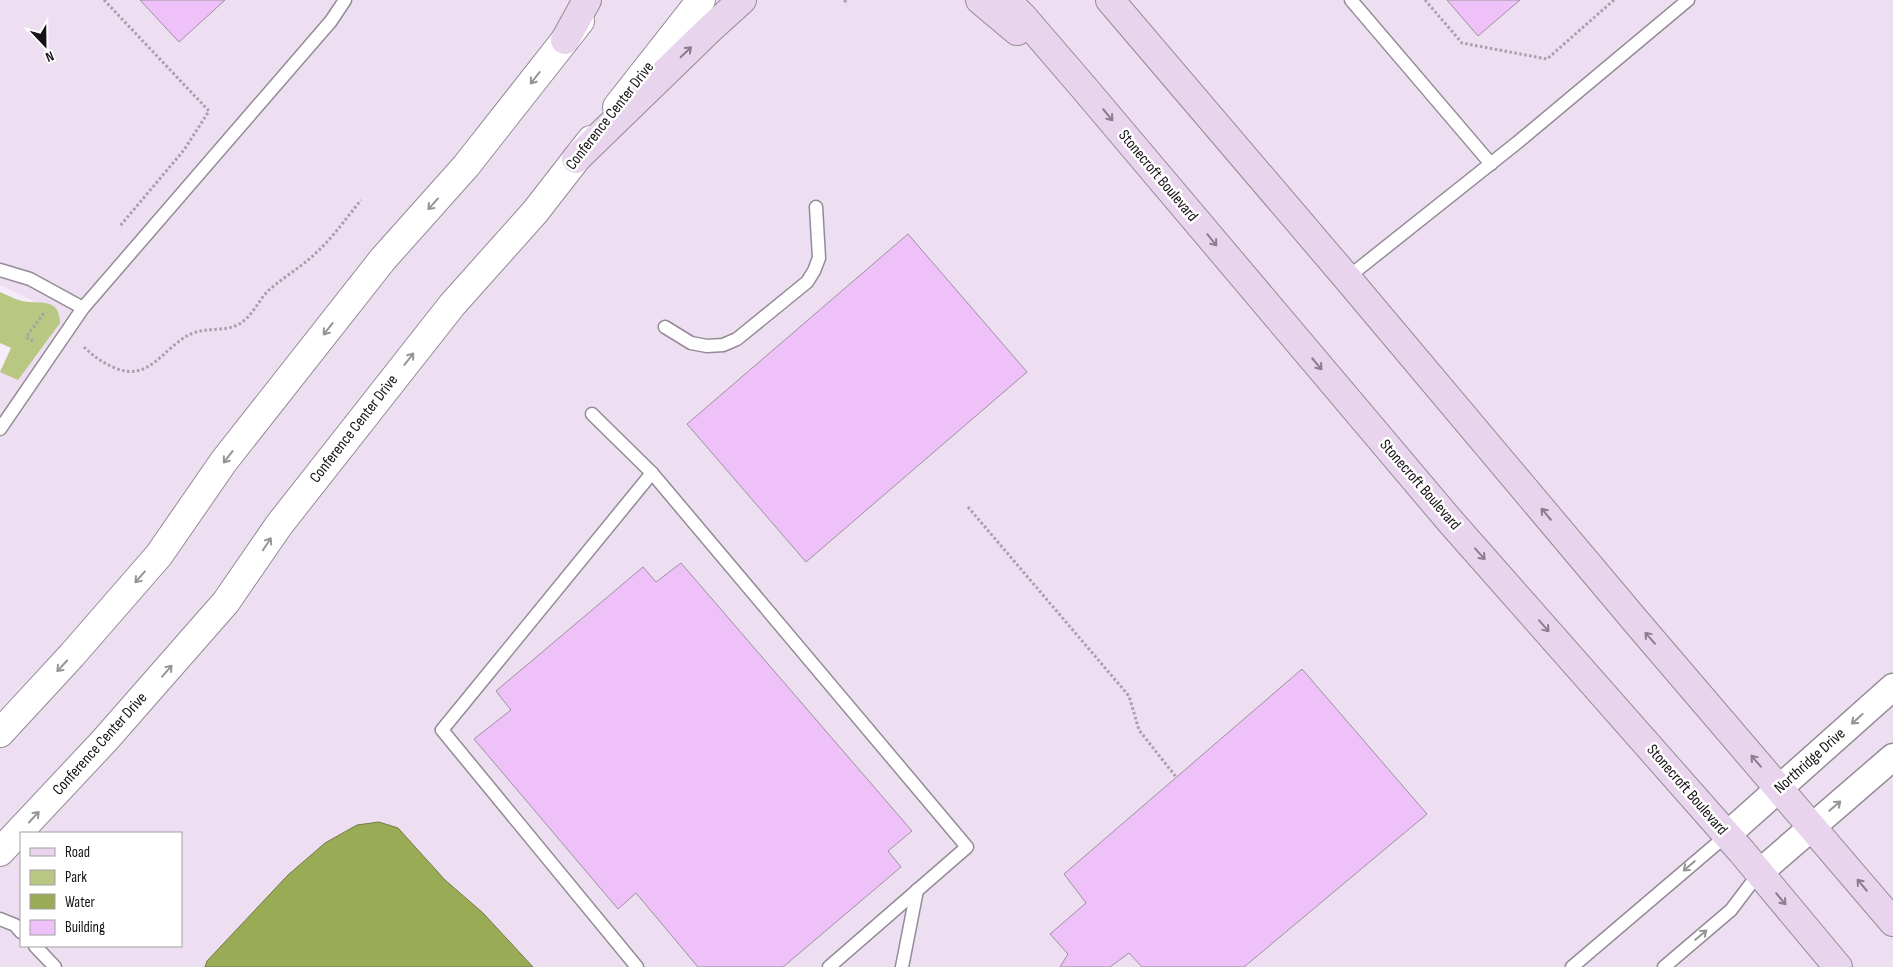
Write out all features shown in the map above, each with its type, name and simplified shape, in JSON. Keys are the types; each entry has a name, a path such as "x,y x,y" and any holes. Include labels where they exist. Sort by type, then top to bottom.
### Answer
{"main road":[{"path":"565,40 588,0"},
{"path":"576,159 742,0"},
{"path":"980,0 1085,89"},
{"name":"Stonecroft Boulevard","path":"1006,0 1085,89 1450,521 1727,835 1838,967"},
{"path":"1110,0 1893,922"},
{"path":"1116,0 1146,44"}],"street":[{"path":"0,733 159,556 224,461 364,283 466,166 596,0"},
{"name":"Conference Center Drive","path":"0,852 105,740 226,602 279,525 452,305 513,238 701,0"},
{"name":"Northridge Drive","path":"1727,835 1893,687"},
{"path":"1759,873 1893,757"}],"lane":[{"path":"0,429 83,308 325,28 345,0"},
{"path":"1351,0 1491,164"},
{"path":"1347,278 1491,164 1688,0"},
{"path":"665,327 691,342 707,346 723,345 738,339 807,282 814,271 819,258 816,207"},
{"path":"0,270 30,279 83,308"},
{"path":"592,414 652,473 967,847 828,967"},
{"path":"629,964 442,730 652,473"},
{"path":"1572,967 1727,835"},
{"path":"1664,967 1732,910 1759,873"},
{"path":"902,967 917,890"},
{"path":"0,919 15,925 20,931"},
{"path":"36,947 55,967"}],"path":[{"path":"845,0 846,5"},
{"path":"1425,0 1462,43 1547,59 1614,0"},
{"path":"968,507 1129,696 1139,730 1176,777"}],"shaded area":[{"path":"0,0 1893,0 1893,967 0,967 0,368 18,380 59,313 0,285"}],"green space":[{"path":"0,292 22,301 47,303 52,305 59,314 60,323 18,380 0,372 11,348 0,343"}],"water":[{"path":"379,822 398,828 445,880 483,913 533,967 205,967 207,961 288,875 325,843 357,825"}],"building":[{"path":"140,0 225,0 179,42"},
{"path":"1447,0 1520,0 1478,36"},
{"path":"908,234 1027,372 806,562 687,424"},
{"path":"681,563 912,831 888,851 901,867 783,967 698,967 636,893 618,909 474,739 511,710 496,691 643,567 656,582"},
{"path":"1302,669 1427,814 1244,967 1142,967 1129,953 1110,967 1060,967 1068,954 1050,934 1086,903 1064,874"}]}
